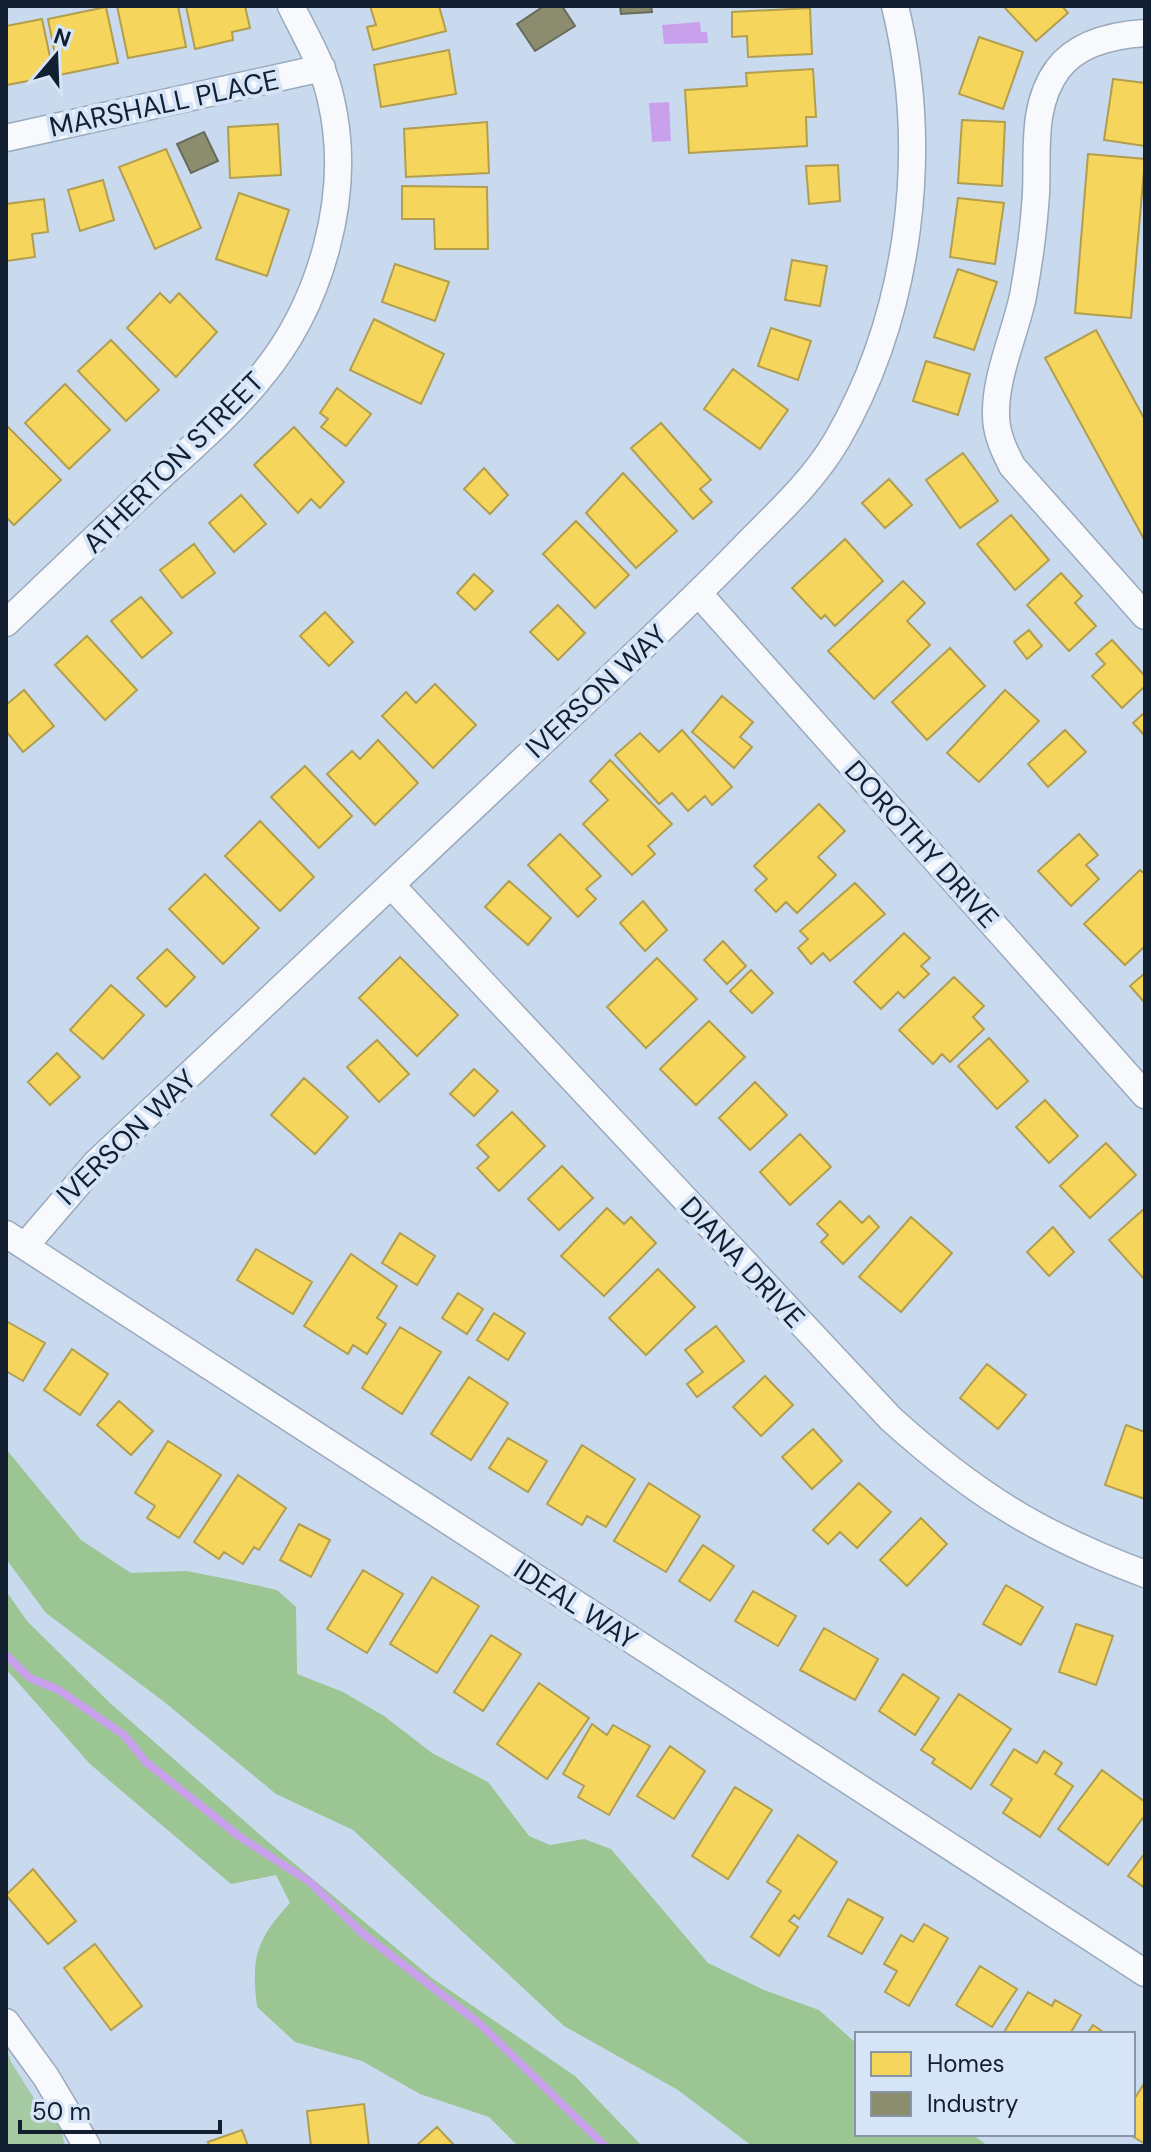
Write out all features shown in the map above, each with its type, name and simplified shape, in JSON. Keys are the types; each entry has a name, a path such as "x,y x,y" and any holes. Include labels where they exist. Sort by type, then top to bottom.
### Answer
{"street":[{"name":"ATHERTON STREET","path":"6,623 232,409 273,362 300,317 321,269 335,193 335,117 322,68 291,6"},
{"name":"IVERSON WAY","path":"16,1240 699,594 807,484 837,441 869,376 886,330 905,238 912,143 908,79 895,6"},
{"path":"1145,33 1119,35 1091,44 1066,60 1044,93 1038,120 1036,196 1028,264 995,418 1000,444 1012,466 1145,616"},
{"name":"MARSHALL PLACE","path":"6,138 322,68"},
{"name":"DOROTHY DRIVE","path":"699,594 1145,1095"},
{"name":"DIANA DRIVE","path":"391,885 891,1419 943,1466 1000,1507 1079,1549 1145,1574"},
{"name":"IDEAL WAY","path":"16,1240 1145,1973"},
{"path":"6,2022 46,2077 87,2146"}],"green space":[{"path":"6,1449 81,1540 131,1573 187,1571 277,1590 296,1607 297,1674 343,1692 384,1716 432,1753 488,1782 529,1836 550,1845 584,1839 611,1849 708,1963 764,1990 819,2010 855,2042 855,2136 975,2136 988,2146 752,2146 678,2090 564,2026 353,1830 276,1794 163,1701 46,1613 6,1559"},
{"path":"6,1591 27,1621 110,1703 267,1841 432,1978 575,2076 642,2146 518,2146 489,2117 420,2094 362,2061 295,2042 257,2007 255,1975 258,1950 270,1928 290,1903 276,1875 231,1884 90,1764 6,1669"},
{"path":"6,2047 11,2062 39,2106 47,2108 61,2129 65,2146 6,2146"}],"shaded area":[{"path":"700,22 701,32 707,32 708,43 664,44 662,25"},
{"path":"669,102 671,141 652,142 649,103"}],"building: Homes":[{"path":"117,6 178,6 186,47 128,58"},
{"path":"186,6 245,6 250,28 232,32 233,40 195,49"},
{"path":"370,6 439,6 446,31 373,50 367,27 376,25"},
{"path":"1062,6 1068,13 1036,41 1004,7"},
{"path":"106,7 118,63 59,75 48,19"},
{"path":"810,8 812,54 748,57 747,36 732,37 732,12"},
{"path":"42,19 54,76 7,85 6,26"},
{"path":"979,37 1023,52 1003,109 959,94"},
{"path":"449,50 456,94 381,107 374,65"},
{"path":"813,69 816,117 806,117 807,146 689,153 685,90 747,86 746,73"},
{"path":"1113,79 1145,83 1145,146 1104,140"},
{"path":"962,120 1005,122 1002,186 958,183"},
{"path":"487,122 489,173 406,177 404,129"},
{"path":"278,124 281,175 230,178 228,127"},
{"path":"166,149 201,228 155,249 119,167"},
{"path":"1088,154 1145,159 1131,318 1075,313"},
{"path":"838,165 840,201 809,204 806,166"},
{"path":"103,180 114,220 80,231 68,190"},
{"path":"402,186 487,187 488,249 435,249 434,219 402,219"},
{"path":"239,193 289,210 267,276 216,259"},
{"path":"958,198 1004,203 995,264 950,257"},
{"path":"44,199 48,232 32,234 35,257 6,261 6,204"},
{"path":"792,260 827,266 820,306 785,300"},
{"path":"395,264 449,282 435,321 382,302"},
{"path":"958,269 997,282 974,350 934,337"},
{"path":"160,293 170,303 179,293 217,332 176,377 127,328"},
{"path":"374,319 444,354 421,404 350,370"},
{"path":"771,328 811,341 798,380 758,366"},
{"path":"1096,330 1145,420 1145,541 1045,358"},
{"path":"111,340 159,390 126,421 78,371"},
{"path":"926,361 970,374 958,415 913,401"},
{"path":"733,369 788,410 760,449 704,409"},
{"path":"65,384 110,430 69,469 25,423"},
{"path":"337,388 371,414 346,446 321,427 328,419 320,413"},
{"path":"661,423 711,480 700,489 712,502 693,519 631,448"},
{"path":"6,425 61,480 14,525 6,517"},
{"path":"294,427 344,482 320,508 311,499 298,513 254,465"},
{"path":"963,453 998,501 960,528 926,480"},
{"path":"484,468 508,495 490,514 464,489"},
{"path":"623,473 677,531 636,568 586,513"},
{"path":"889,479 912,505 885,528 862,503"},
{"path":"241,495 266,524 234,552 209,523"},
{"path":"1011,515 1049,560 1015,590 977,544"},
{"path":"576,521 629,575 595,608 543,554"},
{"path":"845,539 883,581 835,626 825,615 821,619 792,588"},
{"path":"194,544 215,573 182,598 160,570"},
{"path":"1061,573 1082,596 1075,603 1096,626 1069,651 1027,605"},
{"path":"474,574 493,591 475,610 457,593"},
{"path":"903,581 925,603 907,621 930,645 874,699 828,651"},
{"path":"141,597 172,633 142,658 111,621"},
{"path":"558,605 585,633 558,660 530,632"},
{"path":"325,612 353,642 329,666 300,636"},
{"path":"1029,630 1042,646 1027,659 1014,642"},
{"path":"87,636 137,690 105,720 55,665"},
{"path":"1112,640 1145,676 1145,686 1122,708 1092,676 1105,664 1096,654"},
{"path":"950,648 985,686 927,740 892,702"},
{"path":"435,684 476,725 433,768 382,716 406,692 416,703"},
{"path":"24,690 54,726 23,752 6,731 6,705"},
{"path":"1005,690 1039,721 979,782 947,753"},
{"path":"722,696 753,722 740,737 752,747 734,768 692,732"},
{"path":"1145,712 1145,736 1133,723"},
{"path":"682,730 732,787 712,805 705,796 688,811 672,793 659,804 615,755 640,733 659,752"},
{"path":"1065,730 1086,752 1048,787 1028,764"},
{"path":"378,740 418,783 375,825 327,774 352,751 360,759"},
{"path":"610,760 672,824 648,846 655,854 632,875 583,824 608,800 590,781"},
{"path":"305,766 352,816 319,848 271,797"},
{"path":"819,804 845,831 818,857 836,875 797,913 786,902 776,912 755,890 767,879 754,866"},
{"path":"260,821 314,877 280,911 225,856"},
{"path":"560,834 601,876 586,889 596,899 578,917 528,865"},
{"path":"1079,834 1098,855 1086,865 1099,879 1071,906 1038,871"},
{"path":"1140,870 1145,874 1145,946 1125,965 1084,924"},
{"path":"205,874 259,928 223,964 169,909"},
{"path":"509,881 551,918 528,945 485,907"},
{"path":"855,883 885,914 830,961 823,953 811,964 798,948 808,939 800,931"},
{"path":"643,901 667,930 645,951 620,923"},
{"path":"904,933 930,958 921,966 929,974 904,998 898,992 881,1009 854,982"},
{"path":"723,941 746,966 727,984 704,960"},
{"path":"167,949 195,977 166,1007 137,978"},
{"path":"400,957 458,1015 417,1056 359,998"},
{"path":"657,958 697,999 646,1048 607,1007"},
{"path":"751,970 773,993 752,1013 730,991"},
{"path":"1145,973 1145,1003 1130,986"},
{"path":"954,977 984,1006 973,1017 984,1029 950,1062 942,1054 933,1064 899,1030"},
{"path":"111,985 144,1015 103,1059 70,1030"},
{"path":"709,1021 745,1057 696,1105 660,1069"},
{"path":"989,1038 1028,1081 997,1109 958,1066"},
{"path":"377,1040 409,1074 379,1102 347,1067"},
{"path":"57,1053 80,1077 50,1105 28,1082"},
{"path":"474,1069 498,1091 474,1116 450,1094"},
{"path":"304,1078 348,1117 315,1154 271,1115"},
{"path":"755,1082 787,1115 750,1150 719,1118"},
{"path":"1045,1100 1078,1136 1049,1163 1016,1127"},
{"path":"512,1112 545,1146 499,1191 477,1168 489,1157 477,1145"},
{"path":"800,1134 831,1167 790,1205 760,1172"},
{"path":"1106,1143 1136,1175 1090,1218 1060,1186"},
{"path":"562,1166 593,1198 559,1230 528,1199"},
{"path":"840,1201 862,1223 869,1216 879,1227 843,1264 821,1242 828,1235 817,1224"},
{"path":"607,1208 624,1224 631,1217 656,1243 604,1296 561,1256"},
{"path":"1145,1208 1145,1280 1109,1240"},
{"path":"911,1217 952,1253 901,1312 859,1277"},
{"path":"1053,1227 1074,1252 1049,1276 1027,1252"},
{"path":"400,1233 435,1256 417,1285 382,1263"},
{"path":"256,1249 312,1282 293,1314 237,1280"},
{"path":"351,1254 397,1286 377,1318 386,1324 367,1354 353,1345 348,1354 304,1326"},
{"path":"658,1269 695,1307 646,1355 609,1318"},
{"path":"458,1293 483,1309 467,1334 442,1318"},
{"path":"494,1313 525,1333 508,1360 477,1340"},
{"path":"6,1321 45,1343 23,1381 6,1371"},
{"path":"716,1326 744,1361 697,1397 687,1384 703,1372 685,1350"},
{"path":"400,1327 441,1352 402,1414 362,1388"},
{"path":"72,1349 108,1374 80,1415 44,1390"},
{"path":"987,1364 1026,1395 998,1429 960,1398"},
{"path":"765,1376 793,1405 761,1436 733,1407"},
{"path":"469,1377 508,1403 471,1460 431,1434"},
{"path":"119,1401 153,1431 131,1455 97,1425"},
{"path":"1126,1425 1145,1432 1145,1499 1105,1485"},
{"path":"813,1429 842,1461 812,1489 782,1457"},
{"path":"508,1438 547,1461 528,1492 489,1468"},
{"path":"168,1441 221,1475 179,1538 147,1518 155,1506 135,1493"},
{"path":"582,1445 635,1479 606,1527 587,1516 582,1525 547,1504"},
{"path":"238,1475 286,1508 259,1550 254,1547 243,1564 224,1552 219,1559 194,1542"},
{"path":"649,1483 700,1516 666,1572 614,1541"},
{"path":"859,1483 891,1512 857,1548 840,1532 828,1544 813,1530"},
{"path":"921,1518 947,1544 907,1586 880,1560"},
{"path":"299,1524 330,1540 311,1577 280,1560"},
{"path":"703,1545 734,1566 710,1601 679,1581"},
{"path":"363,1570 403,1594 367,1653 327,1629"},
{"path":"432,1577 479,1606 437,1673 390,1644"},
{"path":"1006,1585 1043,1607 1021,1645 983,1624"},
{"path":"753,1591 796,1616 778,1646 735,1621"},
{"path":"1076,1624 1113,1636 1096,1685 1059,1672"},
{"path":"824,1628 878,1659 855,1700 800,1670"},
{"path":"491,1635 521,1654 483,1711 454,1692"},
{"path":"903,1674 939,1698 915,1735 879,1711"},
{"path":"539,1683 589,1718 547,1779 497,1744"},
{"path":"959,1694 1011,1729 971,1789 932,1763 935,1759 921,1750"},
{"path":"592,1724 607,1735 613,1725 650,1746 609,1815 578,1797 584,1786 563,1774"},
{"path":"670,1746 705,1771 674,1819 637,1796"},
{"path":"1014,1749 1037,1763 1044,1751 1062,1763 1055,1774 1073,1786 1040,1837 1003,1813 1012,1799 991,1785"},
{"path":"1102,1770 1145,1802 1145,1815 1108,1865 1058,1829"},
{"path":"735,1787 772,1810 728,1879 692,1856"},
{"path":"798,1835 837,1862 799,1919 794,1915 789,1921 798,1927 779,1956 751,1937 781,1891 767,1882"},
{"path":"1145,1853 1145,1888 1128,1876"},
{"path":"33,1869 76,1921 48,1944 6,1895"},
{"path":"848,1899 883,1918 862,1954 828,1936"},
{"path":"924,1924 948,1938 909,2006 885,1992 897,1971 884,1964 901,1935 913,1942"},
{"path":"95,1944 142,2006 111,2030 64,1968"},
{"path":"980,1966 1017,1989 992,2027 956,2005"},
{"path":"1028,1992 1052,2006 1055,2000 1081,2015 1071,2032 1004,2032"},
{"path":"1093,2025 1103,2032 1088,2032"},
{"path":"1145,2082 1145,2144 1132,2136 1135,2136 1135,2098"},
{"path":"364,2104 369,2146 311,2146 307,2111"},
{"path":"437,2127 455,2146 416,2146"},
{"path":"242,2130 248,2146 209,2146 208,2142"}],"building: Industry":[{"path":"544,6 562,6 575,26 535,51 517,24"},
{"path":"620,6 651,6 652,12 621,14"},
{"path":"204,132 218,161 191,173 177,144"}],"waterway":[{"path":"6,1655 30,1678 59,1690 124,1735 146,1762 240,1837 310,1882 362,1933 479,2023 605,2146"}]}
